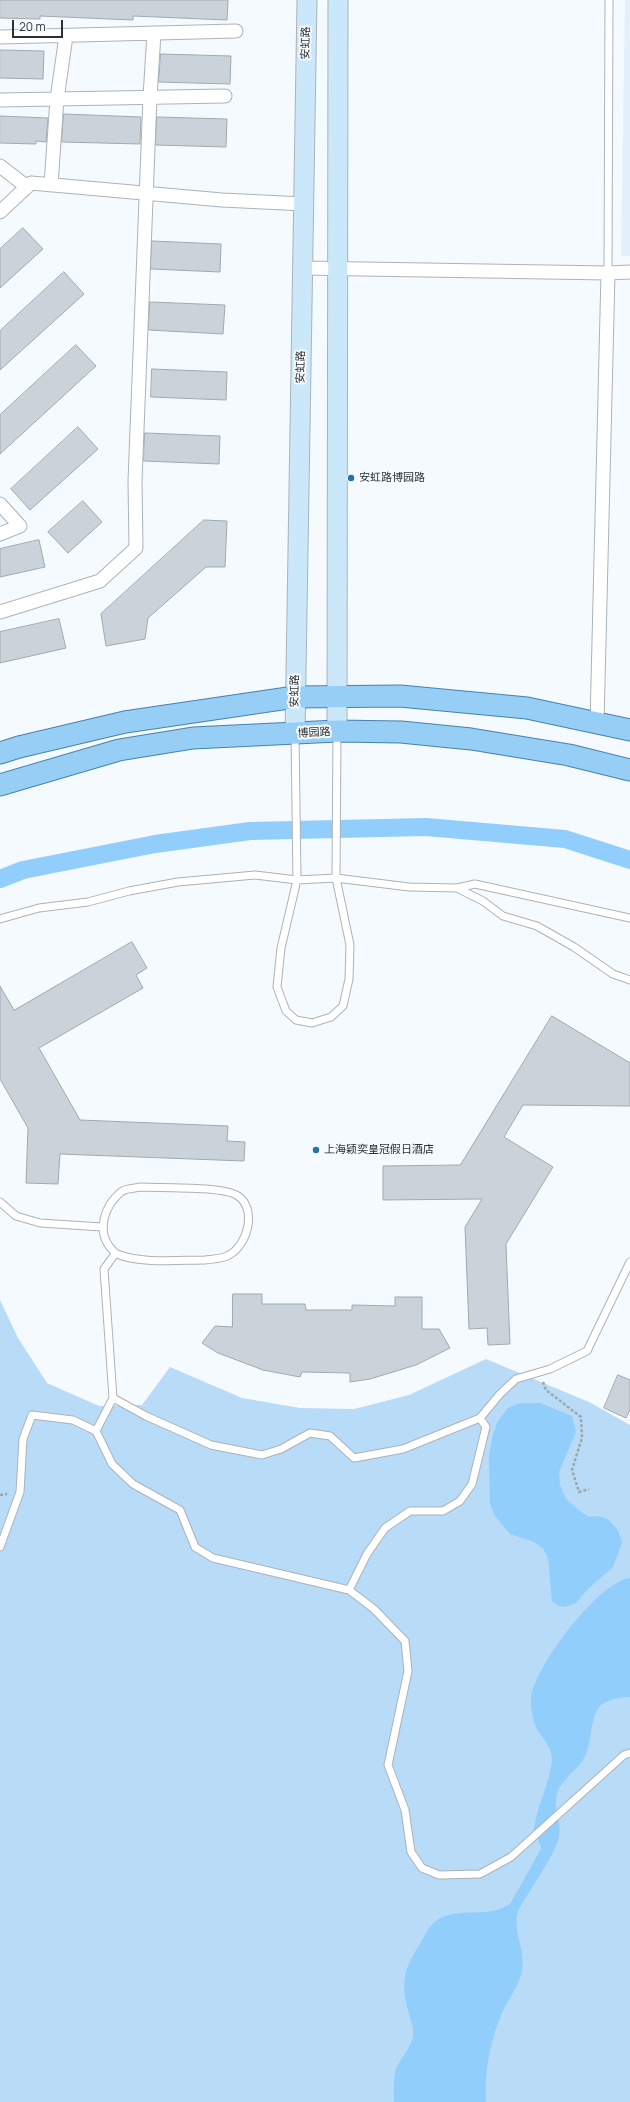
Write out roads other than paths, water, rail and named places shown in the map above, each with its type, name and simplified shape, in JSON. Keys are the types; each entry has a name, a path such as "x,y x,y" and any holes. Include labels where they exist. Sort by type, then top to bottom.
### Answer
{"main road":[{"name":"安虹路","path":"295,734 307,0"},
{"path":"337,731 338,0"},
{"path":"0,753 19,747 125,722 295,697 400,696 526,708 630,730"},
{"name":"博园路","path":"0,785 127,749 193,738 337,731 401,732 472,739 569,755 630,770"}],"street":[{"path":"0,38 236,31"},
{"path":"0,612 100,581 136,548 136,481 146,193 154,34"},
{"path":"51,185 56,99 66,36"},
{"path":"0,100 225,96"},
{"path":"0,166 27,187"},
{"path":"0,212 32,183 222,200 304,204"},
{"path":"302,268 338,267 608,273 630,272"},
{"path":"597,723 608,273"},
{"path":"0,504 20,526 0,534"}],"lane":[{"path":"608,273 609,0"},
{"path":"295,734 297,880 281,948 277,987 286,1011 296,1020 312,1023 331,1018 342,1006 349,979 350,945 336,878 337,731"},
{"path":"0,919 39,908 88,902 129,891 178,882 254,875 297,880 336,878 409,887 457,888 475,884 630,918"},
{"path":"457,888 483,900 503,916 537,926 574,947 613,974 630,980"},
{"path":"141,1187 224,1190 237,1195 246,1204 249,1221 244,1240 229,1255 212,1260 171,1261 128,1258 115,1254 107,1243 102,1227 113,1200 122,1191 141,1187"},
{"path":"0,1202 16,1216 40,1223 102,1227"},
{"path":"96,1430 112,1398 104,1270 115,1254"},
{"path":"112,1398 146,1416 211,1445 262,1455 281,1449 310,1433 330,1436 354,1458 403,1449 480,1418 500,1394 516,1379 550,1369 586,1351 630,1262"},
{"path":"0,1547 20,1492 23,1439 32,1415 73,1420 96,1430 112,1464 133,1484 180,1510 195,1547 213,1558 349,1590 374,1609 405,1641 408,1671 388,1764 405,1810 411,1852 422,1868 439,1875 480,1874 511,1857 624,1754 630,1753"},
{"path":"349,1590 367,1554 385,1528 410,1512 443,1511 460,1501 472,1484 486,1427 480,1418"}],"waterway":[{"path":"0,879 23,870 155,844 250,831 426,827 565,839 630,860"}],"place":[{"name":"安虹路博园路","path":"351,478"},
{"name":"上海颖奕皇冠假日酒店","path":"316,1150"}]}
